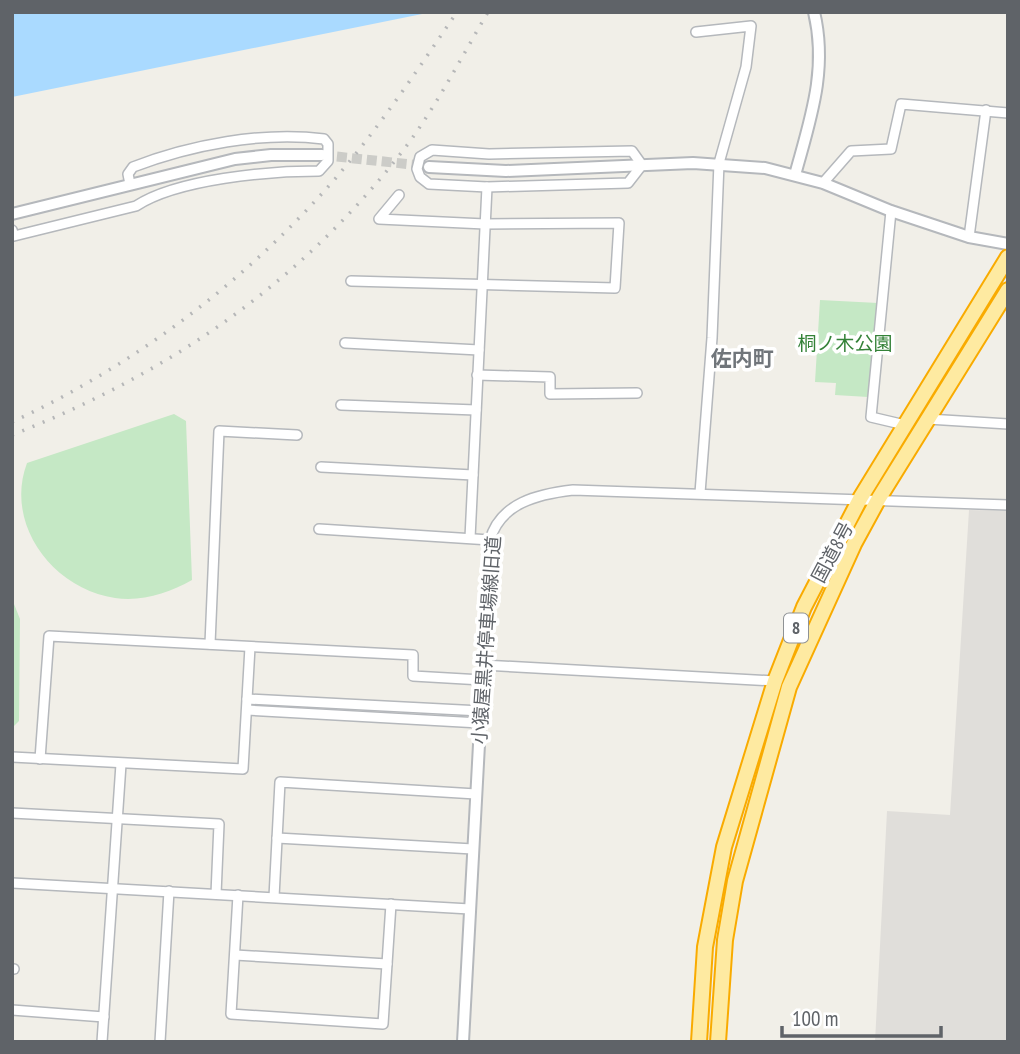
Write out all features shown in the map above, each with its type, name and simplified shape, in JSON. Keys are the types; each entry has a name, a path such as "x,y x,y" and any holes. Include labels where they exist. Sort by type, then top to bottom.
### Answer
{"highway":[{"name":"国道8号","path":"699,1042 705,947 724,847 775,681 804,607 861,497 1008,257"},
{"name":"国道8号","path":"718,1042 725,940 734,881 789,687 854,544 879,498 1008,290"}],"street":[{"path":"795,175 819,84 820,49 814,12"},
{"path":"696,32 751,26 746,67 719,163 712,338 700,493"},
{"path":"823,183 851,151 891,149 901,104 1008,113"},
{"path":"969,237 986,110"},
{"path":"12,230 14,236 81,220 226,178 255,173 319,171 328,162 328,144 324,139 289,137 226,144 133,167 128,174 130,184"},
{"path":"432,150 489,154 632,151 642,165 628,183 487,187 429,184 420,177 417,169 420,158 432,150"},
{"path":"12,214 253,156 322,155"},
{"path":"429,167 506,171 719,163 765,168 823,183 891,211 969,237 1008,244"},
{"path":"470,538 487,187"},
{"path":"351,281 482,287 615,288 619,222 485,224 379,219 399,195"},
{"path":"891,211 870,416 905,425"},
{"path":"345,343 478,350"},
{"path":"477,375 550,377 550,394 637,393"},
{"path":"341,405 476,410"},
{"path":"928,419 1008,424"},
{"path":"209,644 219,432 297,435"},
{"path":"321,467 473,475"},
{"name":"小猿屋黒井停車場線旧道","path":"463,1042 490,540 494,524 506,511 550,493 605,489 861,497 1008,505"},
{"path":"319,529 490,540"},
{"path":"40,759 49,636 414,655 412,676 482,680"},
{"path":"12,757 243,769 250,647"},
{"path":"483,665 775,681"},
{"path":"247,699 480,717"},
{"path":"247,710 480,717"},
{"path":"103,1042 121,764"},
{"path":"274,897 281,782 476,794"},
{"path":"12,813 219,824 216,894"},
{"path":"277,838 473,849"},
{"path":"12,883 470,908"},
{"path":"160,1042 169,891"},
{"path":"238,895 231,1014 383,1024 391,904"},
{"path":"235,955 387,964"},
{"path":"12,1010 104,1017"}],"shaded area":[{"path":"969,510 1008,511 1008,1042 875,1042 887,811 950,815"}],"green space":[{"name":"桐ノ木公園","path":"820,300 878,303 868,397 835,395 836,383 815,382"},
{"path":"174,414 186,421 192,580 174,589 135,599 115,598 92,592 72,582 39,550 28,530 22,509 22,486 27,463"},
{"path":"12,599 20,619 19,721 12,728"}],"water":[{"path":"12,12 432,12 12,97"}],"tunnel":[{"path":"322,155 426,166"}],"railway":[{"path":"12,422 102,374 144,347 186,318 263,253 300,217 351,160 398,98 457,12"},
{"path":"12,435 125,383 178,353 277,282 365,197 405,148 438,98 488,12"}],"district":[{"name":"佐内町","path":"742,359"}]}
